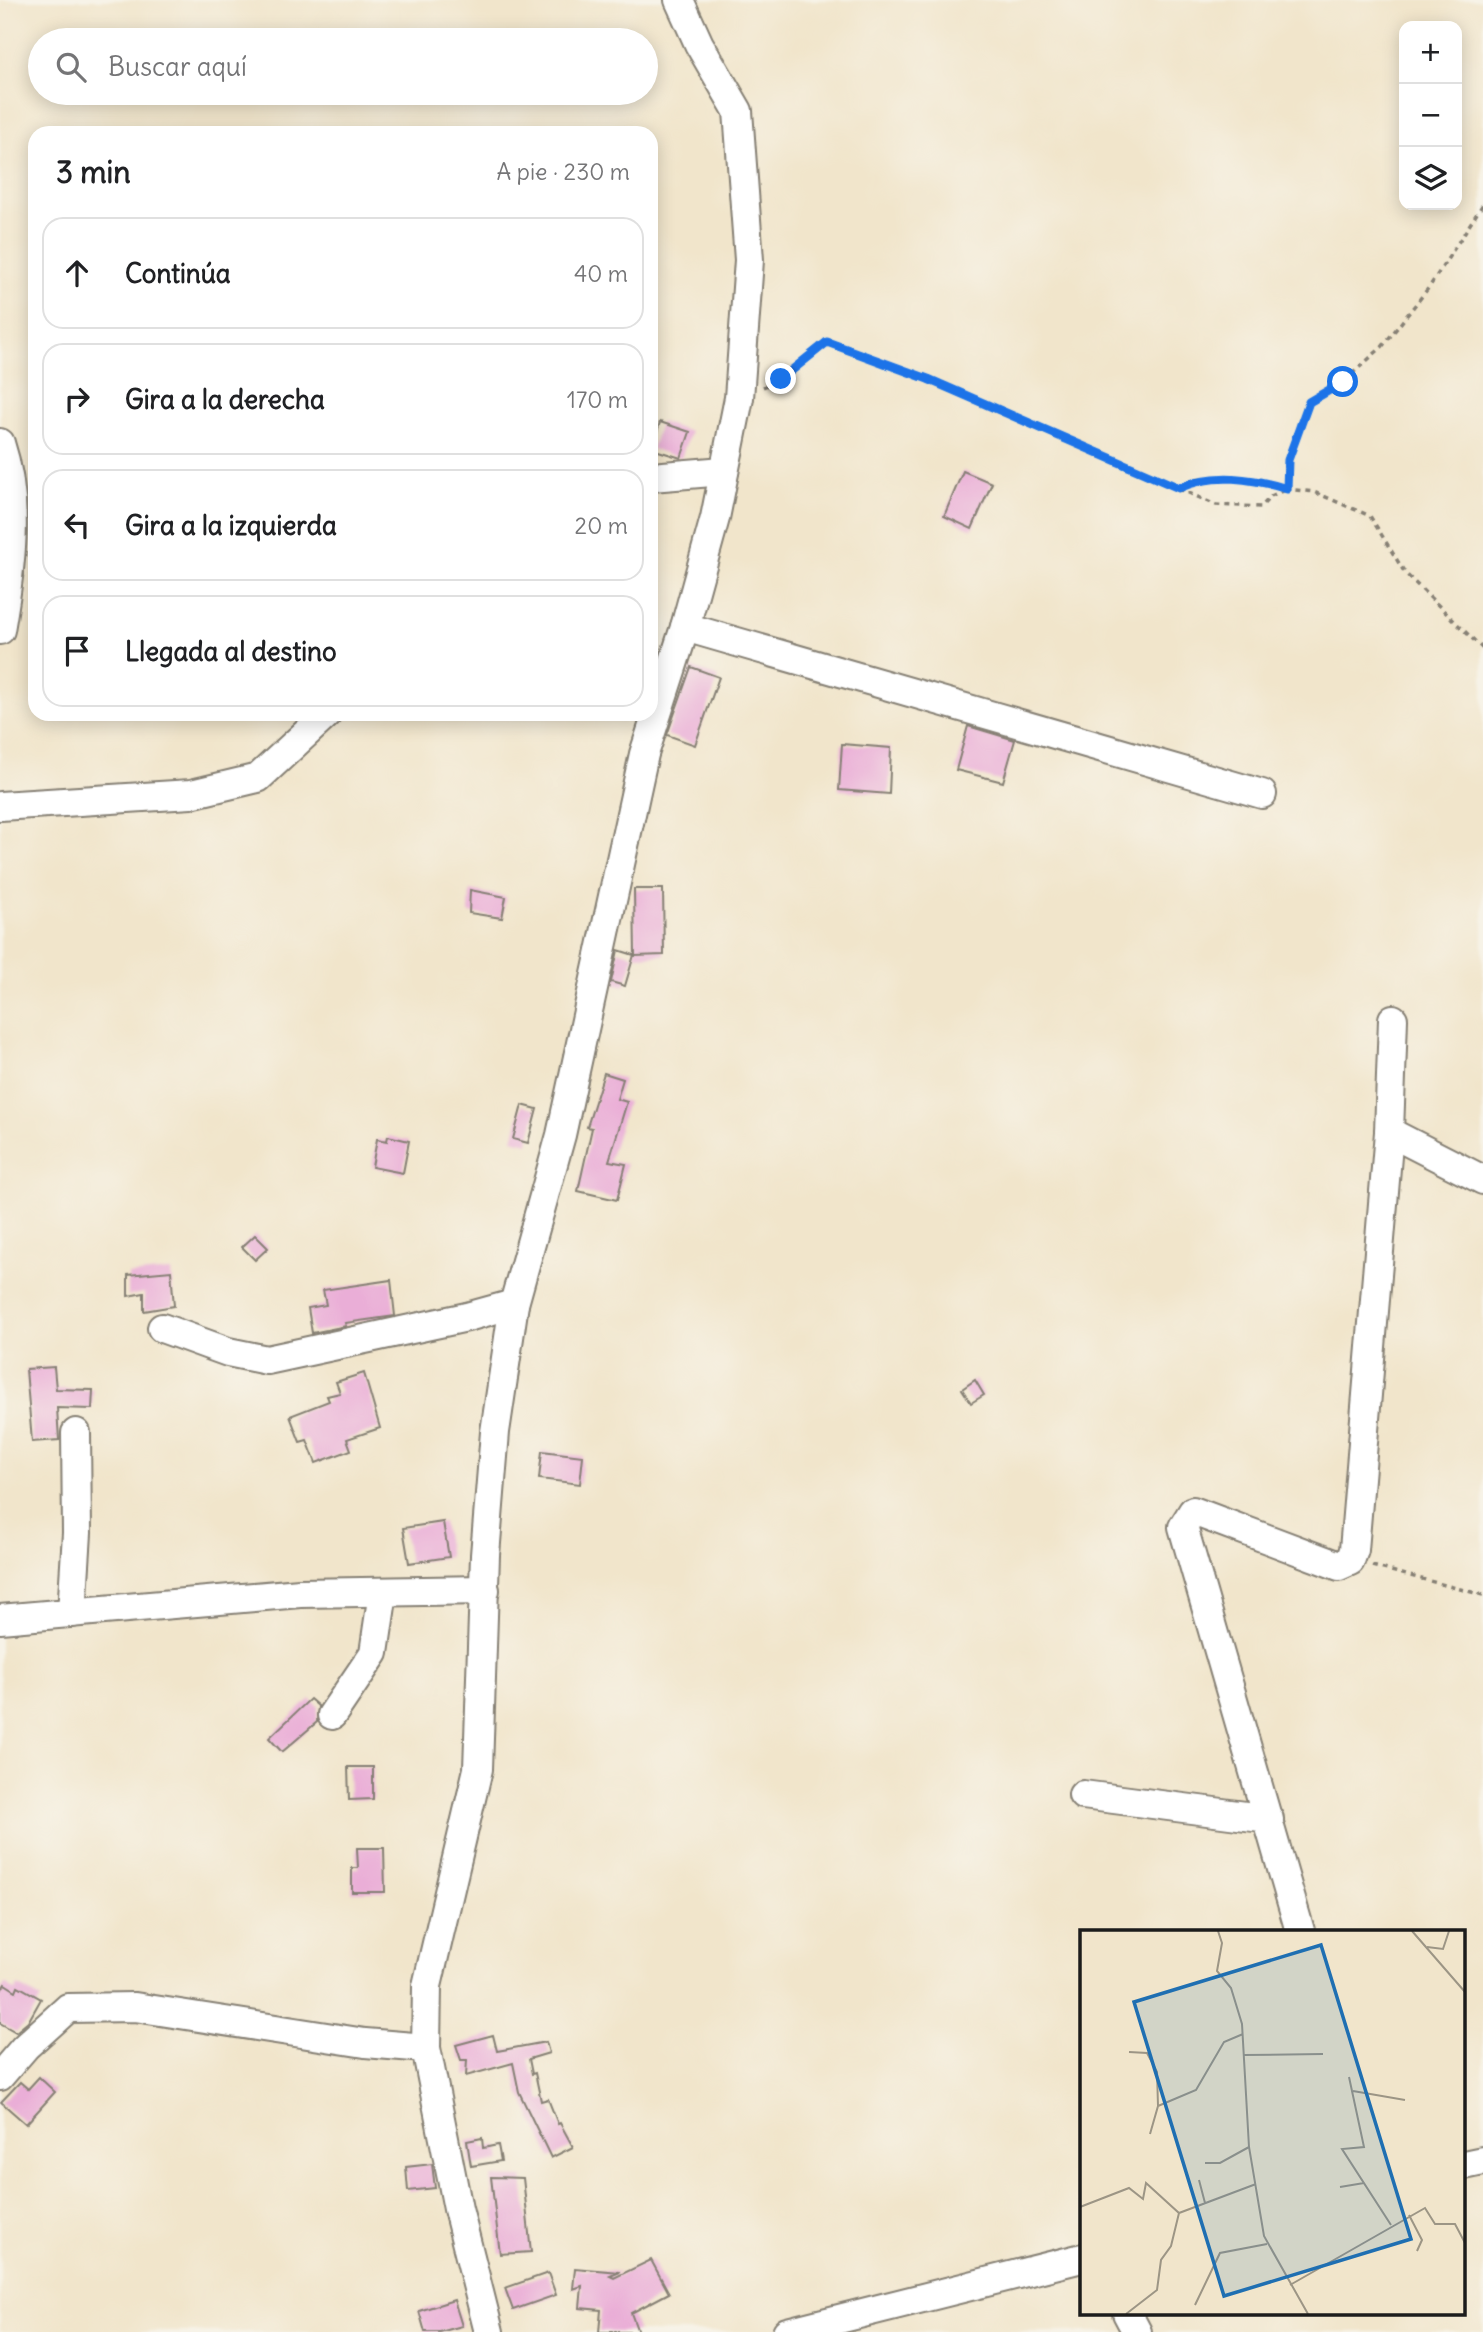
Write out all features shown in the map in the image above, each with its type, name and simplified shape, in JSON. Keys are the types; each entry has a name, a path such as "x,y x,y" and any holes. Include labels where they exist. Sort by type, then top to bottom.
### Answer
{"street":[{"path":"658,711 685,627 724,471 739,398 749,260 738,111 699,44 680,0"},
{"path":"0,443 10,472 13,556 0,630"},
{"path":"658,476 724,471"},
{"path":"685,627 1262,794"},
{"path":"0,806 191,794 258,778 319,721"},
{"path":"489,2332 458,2208 426,2048 428,1986 478,1769 495,1432 514,1304 561,1135 644,754 655,721"},
{"path":"1300,1930 1183,1527 1193,1511 1339,1566 1350,1561 1354,1550 1389,1132 1394,1019"},
{"path":"1389,1132 1483,1180"},
{"path":"162,1328 229,1352 267,1360 467,1317 514,1304"},
{"path":"72,1613 77,1533 76,1433"},
{"path":"0,1619 300,1593 485,1590"},
{"path":"332,1715 374,1653 383,1592"},
{"path":"1083,1795 1269,1819"},
{"path":"0,2076 24,2048 68,2008 135,2007 365,2043 426,2048"},
{"path":"787,2332 1080,2259"},
{"path":"1128,2314 1137,2332"}],"path":[{"path":"1287,489 1288,460 1309,402 1343,382 1382,347 1430,286 1483,204"},
{"path":"739,398 781,379 827,342 928,379 1216,505 1261,508 1271,496 1287,489"},
{"path":"1179,488 1199,479 1256,479 1287,489 1314,492 1370,516 1405,573 1483,649"},
{"path":"1350,1561 1483,1595"}],"building":[{"path":"660,422 690,432 681,458 658,451"},
{"path":"963,471 992,483 972,529 944,516"},
{"path":"691,667 719,677 695,745 667,735"},
{"path":"968,726 1015,740 1003,782 956,770"},
{"path":"842,744 891,748 889,794 839,790"},
{"path":"634,889 663,889 664,955 635,956"},
{"path":"470,890 506,897 502,918 469,913"},
{"path":"618,950 634,955 625,986 611,982"},
{"path":"604,1073 623,1079 617,1099 627,1102 609,1161 626,1164 617,1200 578,1191 592,1128 587,1127"},
{"path":"522,1105 537,1109 528,1143 513,1139"},
{"path":"388,1136 409,1141 403,1173 372,1167 377,1139 387,1141"},
{"path":"255,1235 268,1248 255,1260 242,1247"},
{"path":"171,1271 174,1306 144,1311 144,1293 128,1296 128,1275"},
{"path":"391,1280 395,1316 345,1323 346,1326 312,1333 308,1308 326,1305 323,1290"},
{"path":"54,1367 56,1389 93,1390 92,1409 57,1408 59,1440 32,1442 26,1369"},
{"path":"364,1373 380,1428 347,1439 351,1450 316,1463 307,1440 300,1442 290,1416 329,1401 327,1396 340,1393 336,1382"},
{"path":"975,1380 984,1395 971,1403 962,1389"},
{"path":"542,1451 583,1456 580,1484 539,1479"},
{"path":"443,1522 449,1557 409,1563 403,1528"},
{"path":"310,1699 318,1706 317,1722 282,1752 269,1738"},
{"path":"348,1767 373,1767 373,1799 349,1800"},
{"path":"357,1848 384,1848 385,1892 352,1892 352,1868 358,1868"},
{"path":"5,1984 16,1991 18,1986 41,1999 28,2022 16,2032 0,2023 0,1992"},
{"path":"493,2035 497,2051 546,2042 549,2053 529,2059 532,2074 535,2073 541,2101 548,2099 558,2124 560,2123 573,2147 551,2158 519,2092 513,2063 466,2076 467,2060 461,2060 456,2045"},
{"path":"39,2077 55,2092 26,2124 1,2102 20,2082 28,2089"},
{"path":"482,2138 483,2148 498,2145 501,2161 471,2166 467,2141"},
{"path":"432,2164 435,2188 408,2191 406,2167"},
{"path":"491,2177 523,2178 531,2252 500,2254"},
{"path":"651,2260 669,2293 631,2313 638,2332 599,2332 601,2310 580,2308 582,2286 573,2289 575,2268 620,2272 610,2276 614,2278"},
{"path":"548,2273 556,2295 513,2310 505,2288"},
{"path":"454,2300 462,2326 440,2332 425,2332 419,2311"}],"route":[{"path":"781,379 827,342 928,379 1179,488 1199,479 1256,479 1287,489 1288,460 1296,430 1309,402 1343,382"}]}
